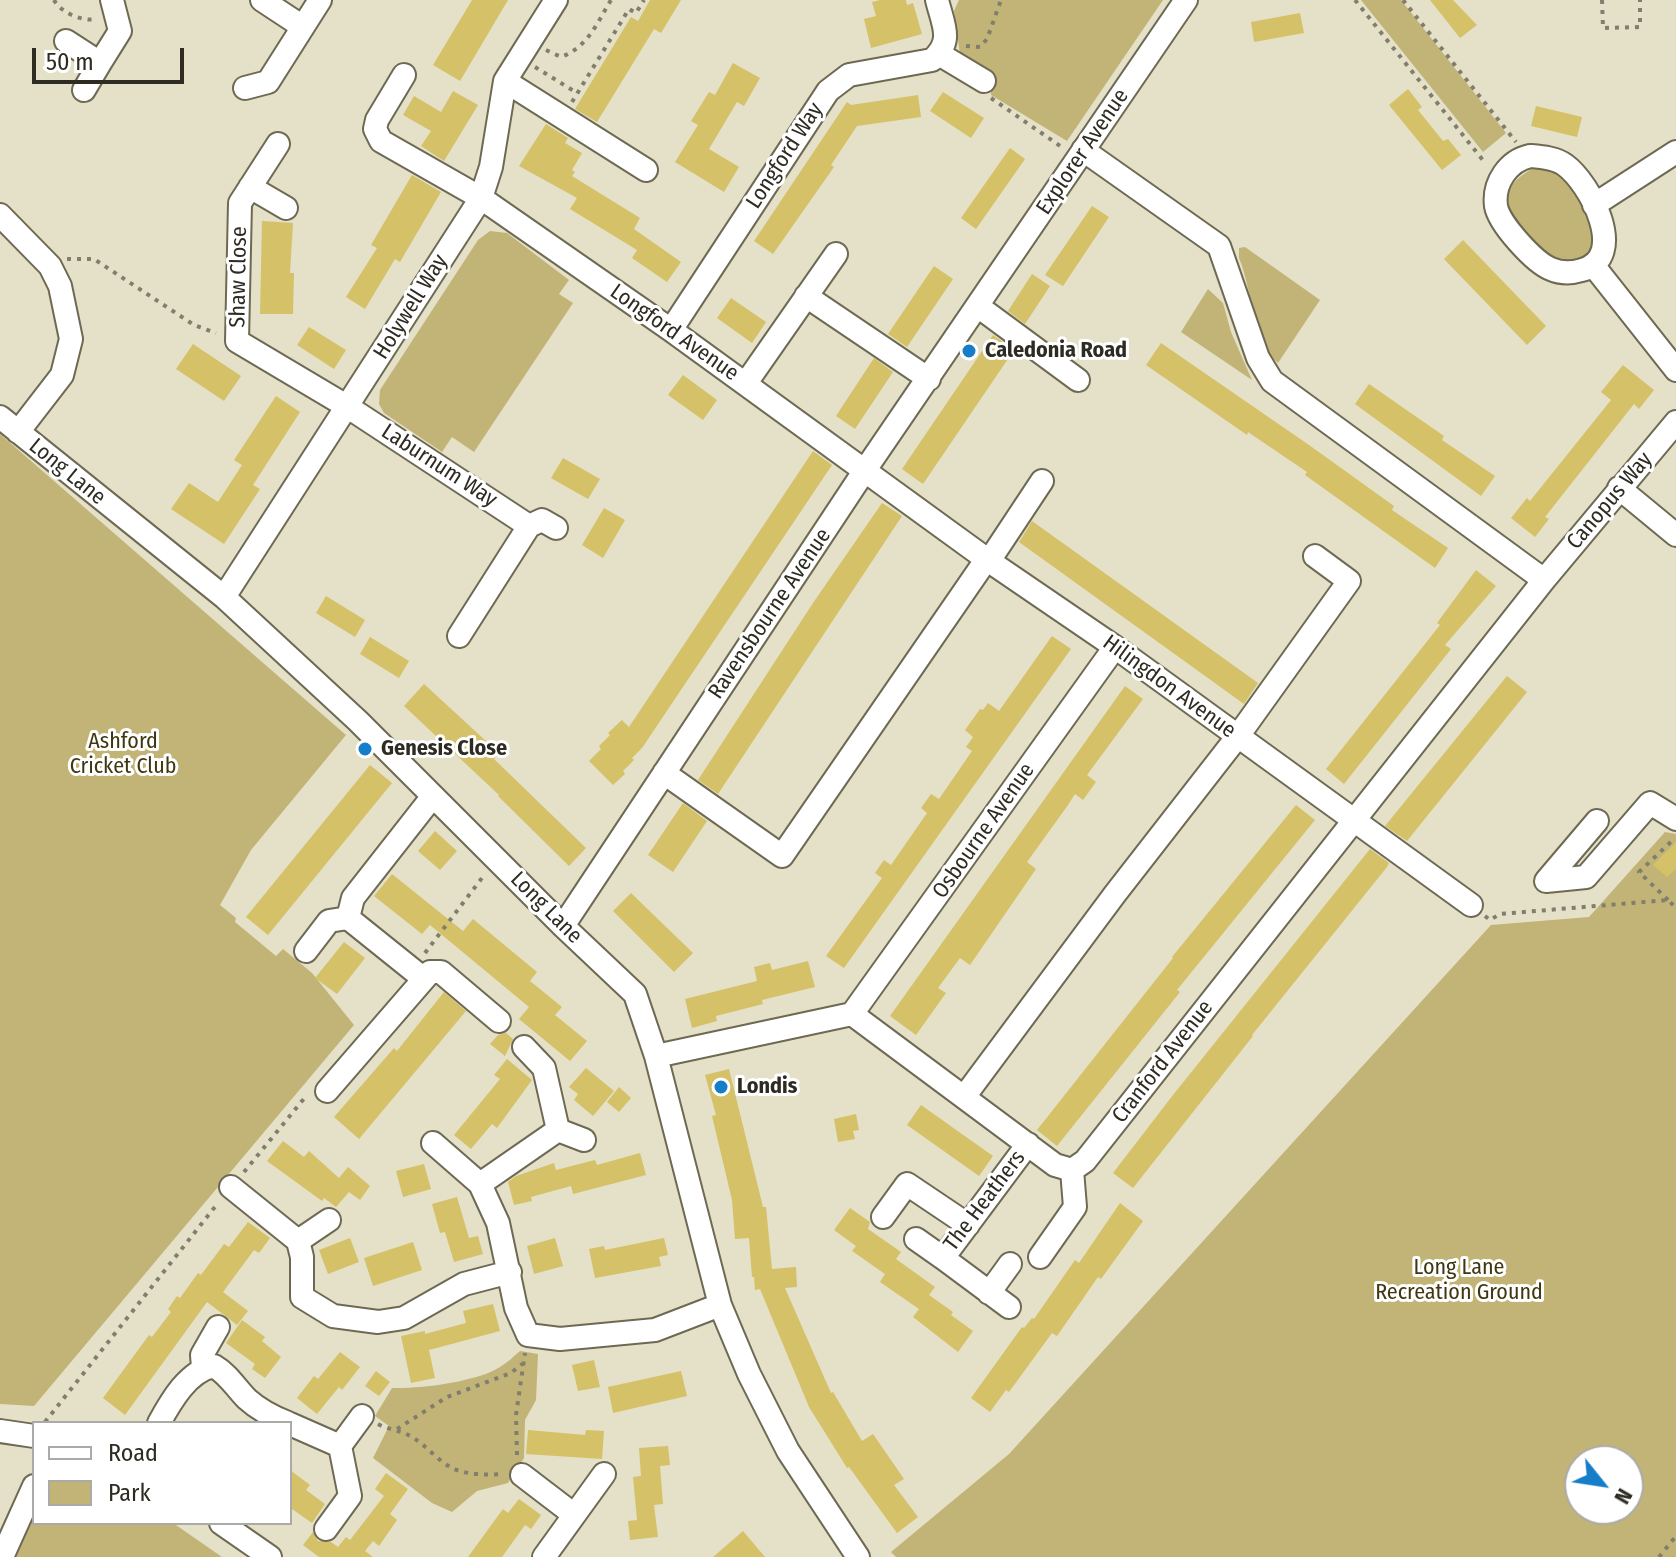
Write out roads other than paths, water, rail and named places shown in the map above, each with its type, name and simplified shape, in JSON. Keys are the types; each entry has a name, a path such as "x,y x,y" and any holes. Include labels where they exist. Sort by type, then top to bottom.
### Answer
{"street":[{"path":"262,0 303,27"},
{"path":"245,88 268,82 320,0"},
{"name":"Holywell Way","path":"224,597 481,198 491,167 505,81 556,0"},
{"path":"937,0 945,35 942,50 983,87"},
{"name":"Explorer Avenue","path":"980,305 1186,0"},
{"path":"84,90 120,31 114,8"},
{"path":"66,41 100,63"},
{"name":"Longford Way","path":"671,330 828,91 849,75 932,60 942,50"},
{"name":"Longford Avenue","path":"404,75 377,120 376,135 381,141 481,198 865,470"},
{"path":"505,81 646,170"},
{"name":"Shaw Close","path":"278,144 240,203 237,341 348,407"},
{"path":"1594,205 1676,152"},
{"path":"1081,154 1219,246 1258,358 1272,381 1544,580"},
{"path":"1527,157 1550,158 1569,167 1603,221 1605,238 1602,253 1593,265 1566,272 1544,265 1519,242 1499,214 1496,198 1505,172 1527,157"},
{"path":"250,187 286,208"},
{"path":"0,215 50,266 60,286 71,339 62,375 18,432"},
{"path":"746,383 836,254"},
{"path":"1593,265 1676,370"},
{"path":"806,296 929,379"},
{"path":"980,305 1078,380"},
{"name":"Ravensbourne Avenue","path":"563,926 865,470 980,305"},
{"name":"Laburnum Way","path":"348,407 529,526 542,520 556,528"},
{"name":"Long Lane","path":"0,417 224,597 358,721 635,994 656,1056 720,1305 749,1374 788,1451 858,1557"},
{"name":"Canopus Way","path":"1544,580 1676,422"},
{"name":"Hilingdon Avenue","path":"865,470 1471,905"},
{"path":"664,773 782,856 1042,481"},
{"path":"1619,488 1676,535"},
{"path":"459,636 529,526"},
{"path":"964,1097 1115,894 1238,736 1349,581 1315,556"},
{"name":"Cranford Avenue","path":"1072,1170 1085,1161 1544,580"},
{"name":"Osbourne Avenue","path":"852,1014 1115,647"},
{"path":"348,918 353,898 433,796"},
{"path":"1597,821 1546,881 1586,877 1650,803 1676,819"},
{"path":"306,951 329,921 348,918 418,974"},
{"path":"319,1092 418,974 441,972 499,1021"},
{"path":"656,1056 852,1014 1055,1165 1072,1170 1075,1207 1040,1257"},
{"path":"524,1047 544,1068 558,1130"},
{"path":"558,1130 584,1140"},
{"path":"480,1184 558,1130"},
{"path":"433,1143 480,1184 498,1223 516,1308 528,1335 560,1339 655,1330 720,1305"},
{"name":"The Heathers","path":"943,1258 1028,1144"},
{"path":"883,1217 907,1184 968,1225"},
{"path":"231,1187 298,1241 302,1257 302,1297 333,1316 378,1322 404,1318 464,1284 510,1272"},
{"path":"298,1241 329,1220"},
{"name":"The Heathers","path":"916,1239 1009,1307"},
{"path":"989,1293 1010,1264"},
{"path":"203,1368 202,1355 218,1327"},
{"path":"160,1421 191,1377 203,1368 214,1366 228,1375 247,1399 269,1415 284,1421"},
{"path":"326,1529 350,1496 340,1446 362,1416"},
{"path":"292,1424 340,1446"},
{"path":"0,1431 32,1436"},
{"path":"544,1557 604,1474"},
{"path":"522,1475 573,1514"},
{"path":"2,1557 32,1490"},
{"path":"224,1525 270,1557"}],"place":[{"name":"Caledonia Road","path":"969,351"},
{"name":"Genesis Close","path":"365,749"},
{"name":"Londis","path":"721,1087"}],"park label":[{"name":"Ashford Cricket Club","path":"123,754"},
{"name":"Long Lane Recreation Ground","path":"1459,1280"}]}
